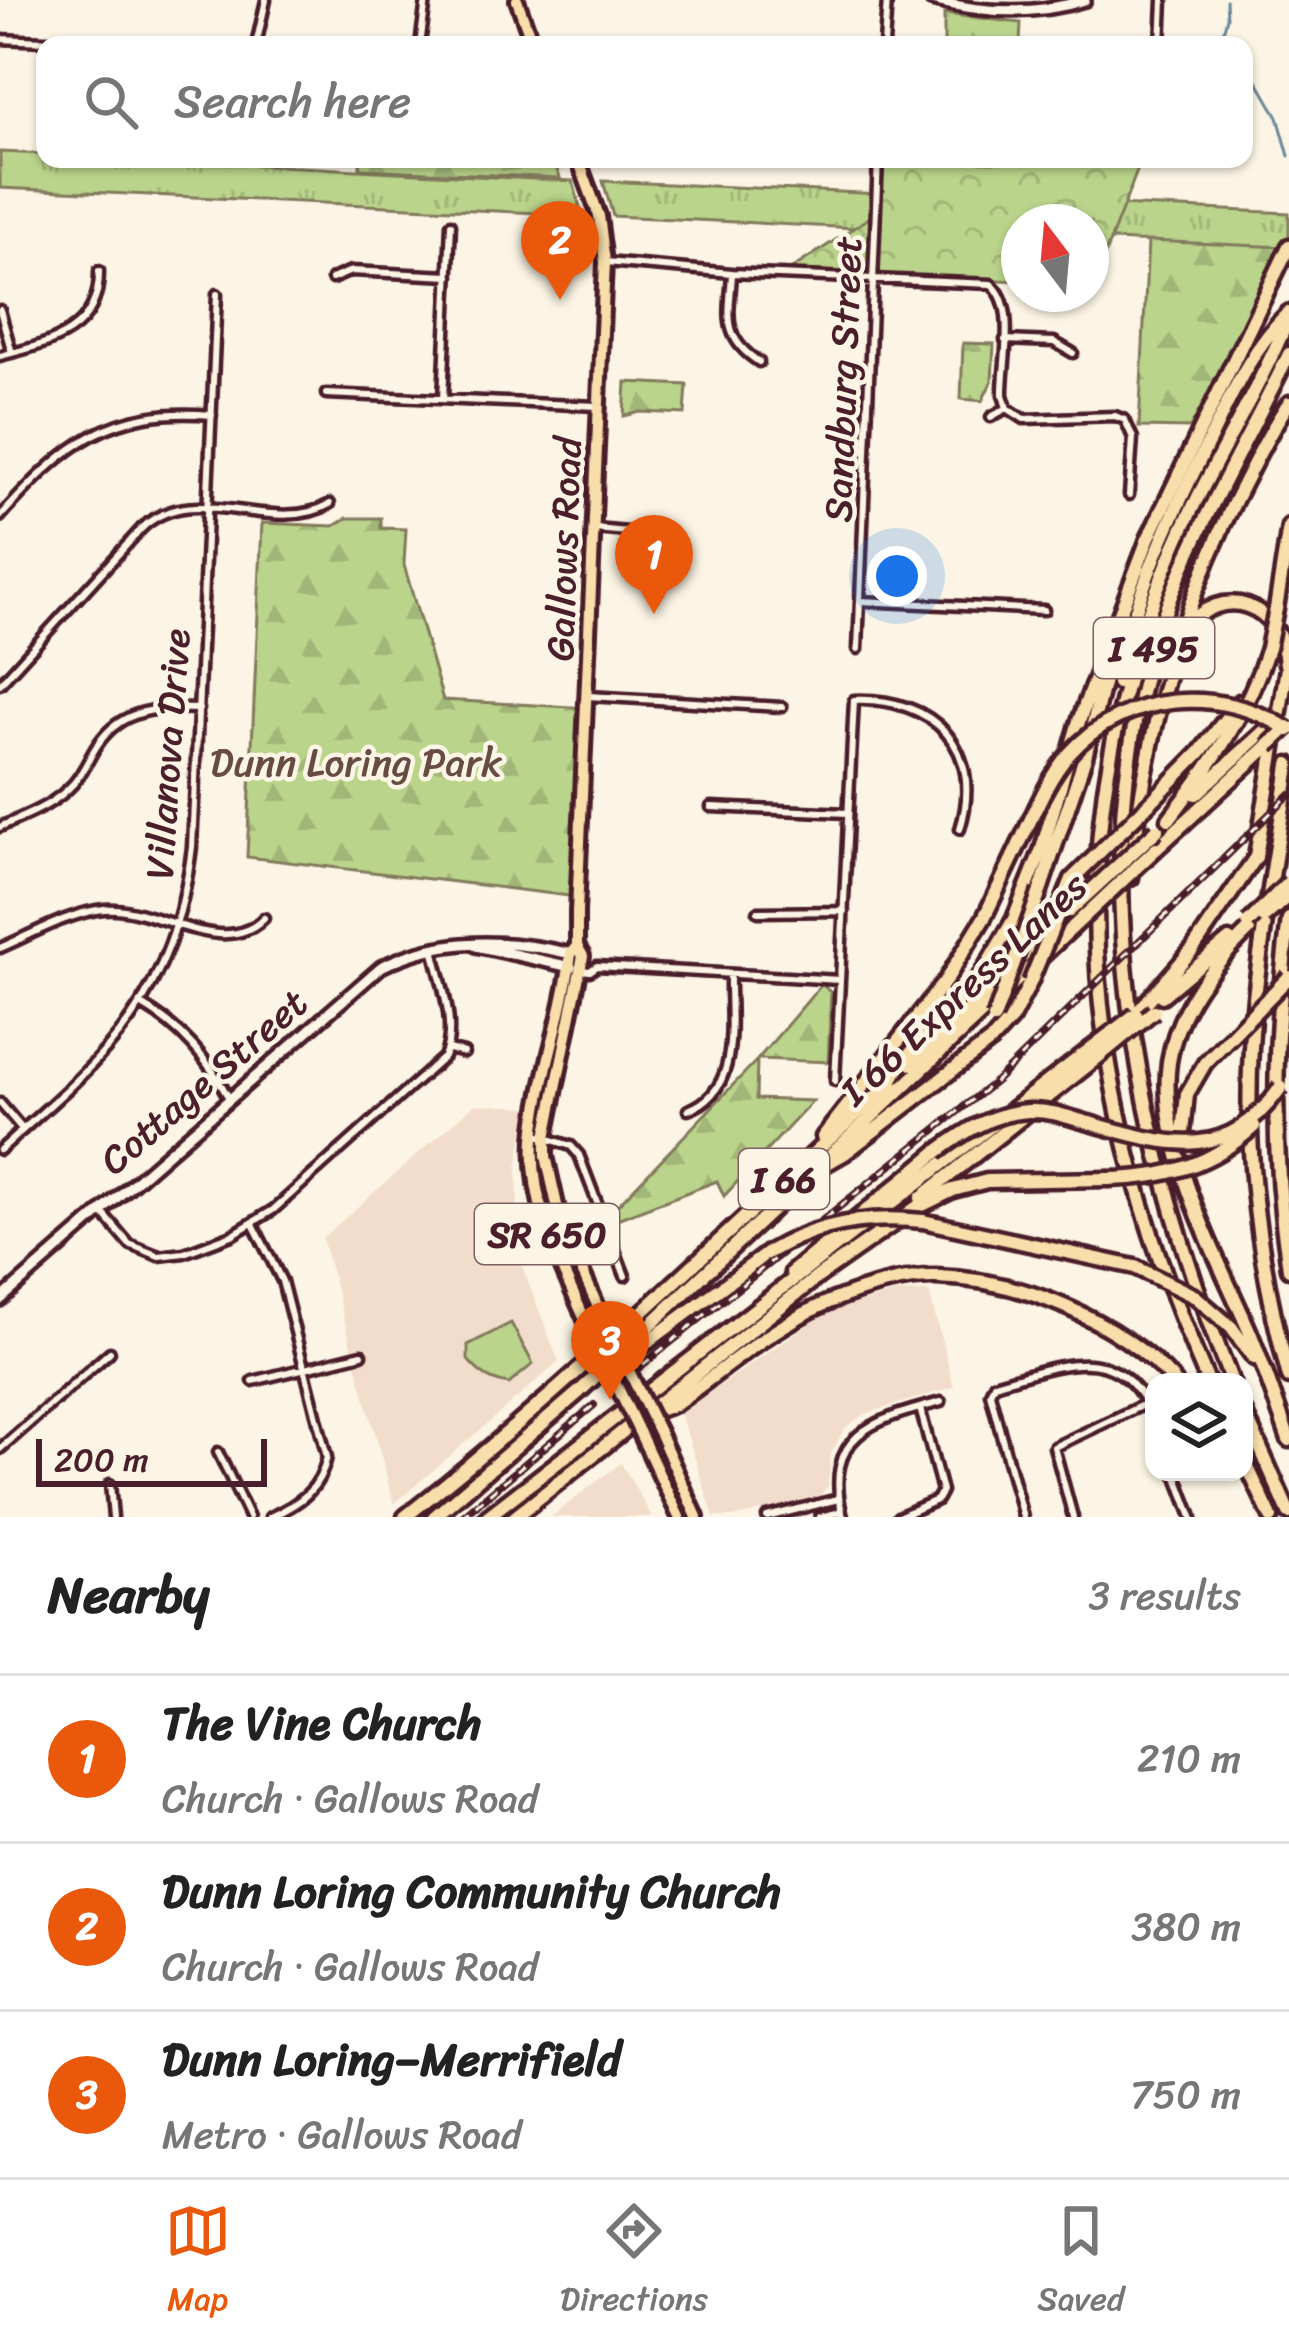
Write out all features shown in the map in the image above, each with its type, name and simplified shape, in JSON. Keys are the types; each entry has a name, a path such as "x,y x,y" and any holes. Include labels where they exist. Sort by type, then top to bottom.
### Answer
{"highway":[{"path":"888,1086 981,975 1014,920 1032,880 1079,721 1169,492 1289,246"},
{"path":"1108,763 1121,667 1137,599 1247,364 1264,338 1289,315"},
{"name":"I 495","path":"1204,1373 1146,1224 1124,1150 1099,997 1098,841 1108,763 1132,662 1170,558 1289,315"},
{"name":"I 495","path":"1229,1373 1158,1157 1128,969 1123,806 1133,725 1185,564 1289,354"},
{"path":"1128,969 1138,810 1149,742 1175,647 1220,529 1289,403"},
{"path":"1169,819 1232,730 1267,651 1289,526"},
{"path":"487,1517 1153,1004 1256,856 1288,664 1276,627 1262,612 1241,604 1220,605 1199,614 1175,647"},
{"path":"947,1077 978,1045 994,1018 1094,728 1121,611"},
{"path":"808,1175 845,1154 1000,1033 1030,983 1072,879 1223,725 1267,651"},
{"path":"815,1149 838,1112 920,1016 966,951 1047,786 1072,751 1106,723 1140,707 1172,701 1210,701 1255,712 1289,728"},
{"name":"I 66","path":"406,1517 699,1261 1289,709"},
{"name":"I 66 Express Lanes","path":"434,1517 579,1392 1289,728"},
{"path":"1289,764 1254,1009 1250,1154 1259,1247 1289,1377"},
{"path":"1289,882 1187,1006 1170,1057 1169,1108 1187,1180 1289,1440"},
{"name":"I 66","path":"515,1517 874,1237 1289,895"},
{"path":"1289,920 1274,1088 1289,1269"},
{"path":"1187,1180 1183,1113 1187,1094 1205,1063 1289,977"},
{"path":"874,1237 916,1208 969,1185 1021,1177 1160,1176 1211,1158 1256,1124 1289,1072"},
{"path":"702,1352 728,1324 937,1152 979,1124 1029,1111 1168,1144 1204,1144 1250,1121 1281,1088"},
{"path":"579,1392 769,1252 831,1225 886,1218 923,1221 1135,1267 1196,1297 1231,1327 1252,1355 1275,1402"},
{"path":"640,1416 675,1404 802,1315 879,1286 938,1277 1010,1290 1093,1320 1136,1346 1165,1373"},
{"path":"1253,1432 1289,1514"},
{"path":"1253,1478 1271,1517"},
{"path":"1247,1481 1271,1517"}],"main road":[{"path":"517,0 530,36"},
{"name":"Gallows Road","path":"581,168 599,216 604,262 588,696 576,958 540,1136 538,1193 548,1237 680,1517"},
{"name":"Gallows Road","path":"540,1136 555,1204 697,1517"}],"street":[{"path":"258,36 266,0"},
{"path":"421,36 426,0"},
{"path":"885,36 887,0"},
{"path":"931,0 1007,12 1084,0"},
{"path":"1161,36 1163,0"},
{"path":"0,39 36,41"},
{"name":"Sandburg Street","path":"858,649 878,168"},
{"path":"443,399 451,224"},
{"path":"604,262 996,286 1003,296 1007,409 1024,419 1115,416 1125,420 1133,438 1129,495"},
{"path":"0,356 85,321 97,302 99,271"},
{"path":"332,279 351,271 449,276"},
{"path":"731,273 731,336 759,362"},
{"name":"Villanova Drive","path":"0,1150 100,1060 142,1005 179,923 192,847 217,294"},
{"path":"0,310 12,353"},
{"path":"1005,340 1054,342 1073,353"},
{"path":"326,394 598,406"},
{"path":"991,417 1007,409"},
{"path":"0,517 52,460 109,425 166,412 212,415"},
{"path":"0,684 150,520 175,508 304,514 330,504"},
{"path":"592,529 658,535"},
{"path":"860,602 1044,610"},
{"path":"588,696 782,707"},
{"path":"835,1081 854,700 904,704 947,734 962,758 968,784 960,829"},
{"path":"0,827 60,797 83,772 108,731 128,717 161,708 199,709"},
{"path":"711,807 848,813"},
{"path":"0,949 63,920 106,908 212,932 237,933 264,918"},
{"path":"758,912 844,911"},
{"name":"Cottage Street","path":"0,1300 371,974 401,957 491,941 590,957 597,966"},
{"path":"101,1211 130,1244 159,1256 184,1253 253,1224 439,1063 448,1049 448,1023 433,948"},
{"name":"Cottage Street","path":"576,958 590,971 597,966 840,980"},
{"path":"688,1110 708,1102 725,1077 730,974"},
{"path":"142,1005 179,1029 200,1050 229,1098"},
{"path":"448,1049 464,1053"},
{"path":"0,1103 22,1130"},
{"path":"540,1136 571,1146 579,1155 625,1276"},
{"path":"253,1224 280,1276 326,1444 323,1472 304,1498 269,1517"},
{"path":"0,1448 110,1352"},
{"path":"253,1381 362,1354"},
{"path":"1023,1517 990,1393 994,1384 1077,1361 1103,1365 1126,1376 1145,1400"},
{"path":"820,1517 842,1514 838,1468 851,1441 878,1419 941,1402"},
{"path":"1073,1517 1054,1447 1145,1404"},
{"path":"898,1517 941,1495 920,1408"},
{"path":"218,1452 249,1517"},
{"path":"1178,1481 1192,1517"},
{"path":"110,1484 113,1517"},
{"path":"767,1517 838,1499"}],"shaded area":[{"path":"475,1104 528,1107 517,1168 519,1258 559,1362 394,1504 322,1238"},
{"path":"929,1292 954,1387 865,1414 846,1427 831,1453 828,1486 818,1497 737,1517 714,1517 680,1413 813,1321 852,1304 896,1293"},
{"path":"621,1463 652,1517 551,1517"}],"green space":[{"path":"944,14 1021,23 1020,36 944,36"},
{"path":"0,152 36,154 36,168 318,168 573,181 582,215 0,188"},
{"path":"556,168 560,178 360,169"},
{"path":"883,168 1138,168 1109,244 1109,204 1001,204 1001,280 790,270 875,214"},
{"path":"603,181 1096,204 1001,204 1001,235 613,216"},
{"path":"1109,205 1289,213 1289,248 1109,240"},
{"path":"1148,241 1284,247 1190,428 1139,427"},
{"path":"963,343 994,344 992,381 982,401 961,399"},
{"path":"626,382 687,385 685,414 624,416"},
{"name":"Dunn Loring Park","path":"347,518 381,518 381,528 406,529 404,565 443,700 588,708 578,897 247,857 262,523 334,526"},
{"path":"822,984 831,993 828,1062 758,1059"},
{"path":"757,1060 756,1099 813,1101 724,1196 717,1181 617,1219 614,1209"},
{"path":"511,1323 533,1364 509,1384 477,1369 468,1360 468,1345"}],"waterway":[{"path":"1222,36 1226,0"},
{"path":"1253,73 1278,117 1289,156"}],"railway":[{"path":"615,1387 997,1080 1289,795"},
{"path":"462,1517 594,1405"}],"place":[{"name":"Dunn Loring Community Church","path":"560,300"},
{"name":"The Vine Church","path":"654,614"},
{"name":"Dunn Loring–Merrifield","path":"610,1400"}]}
